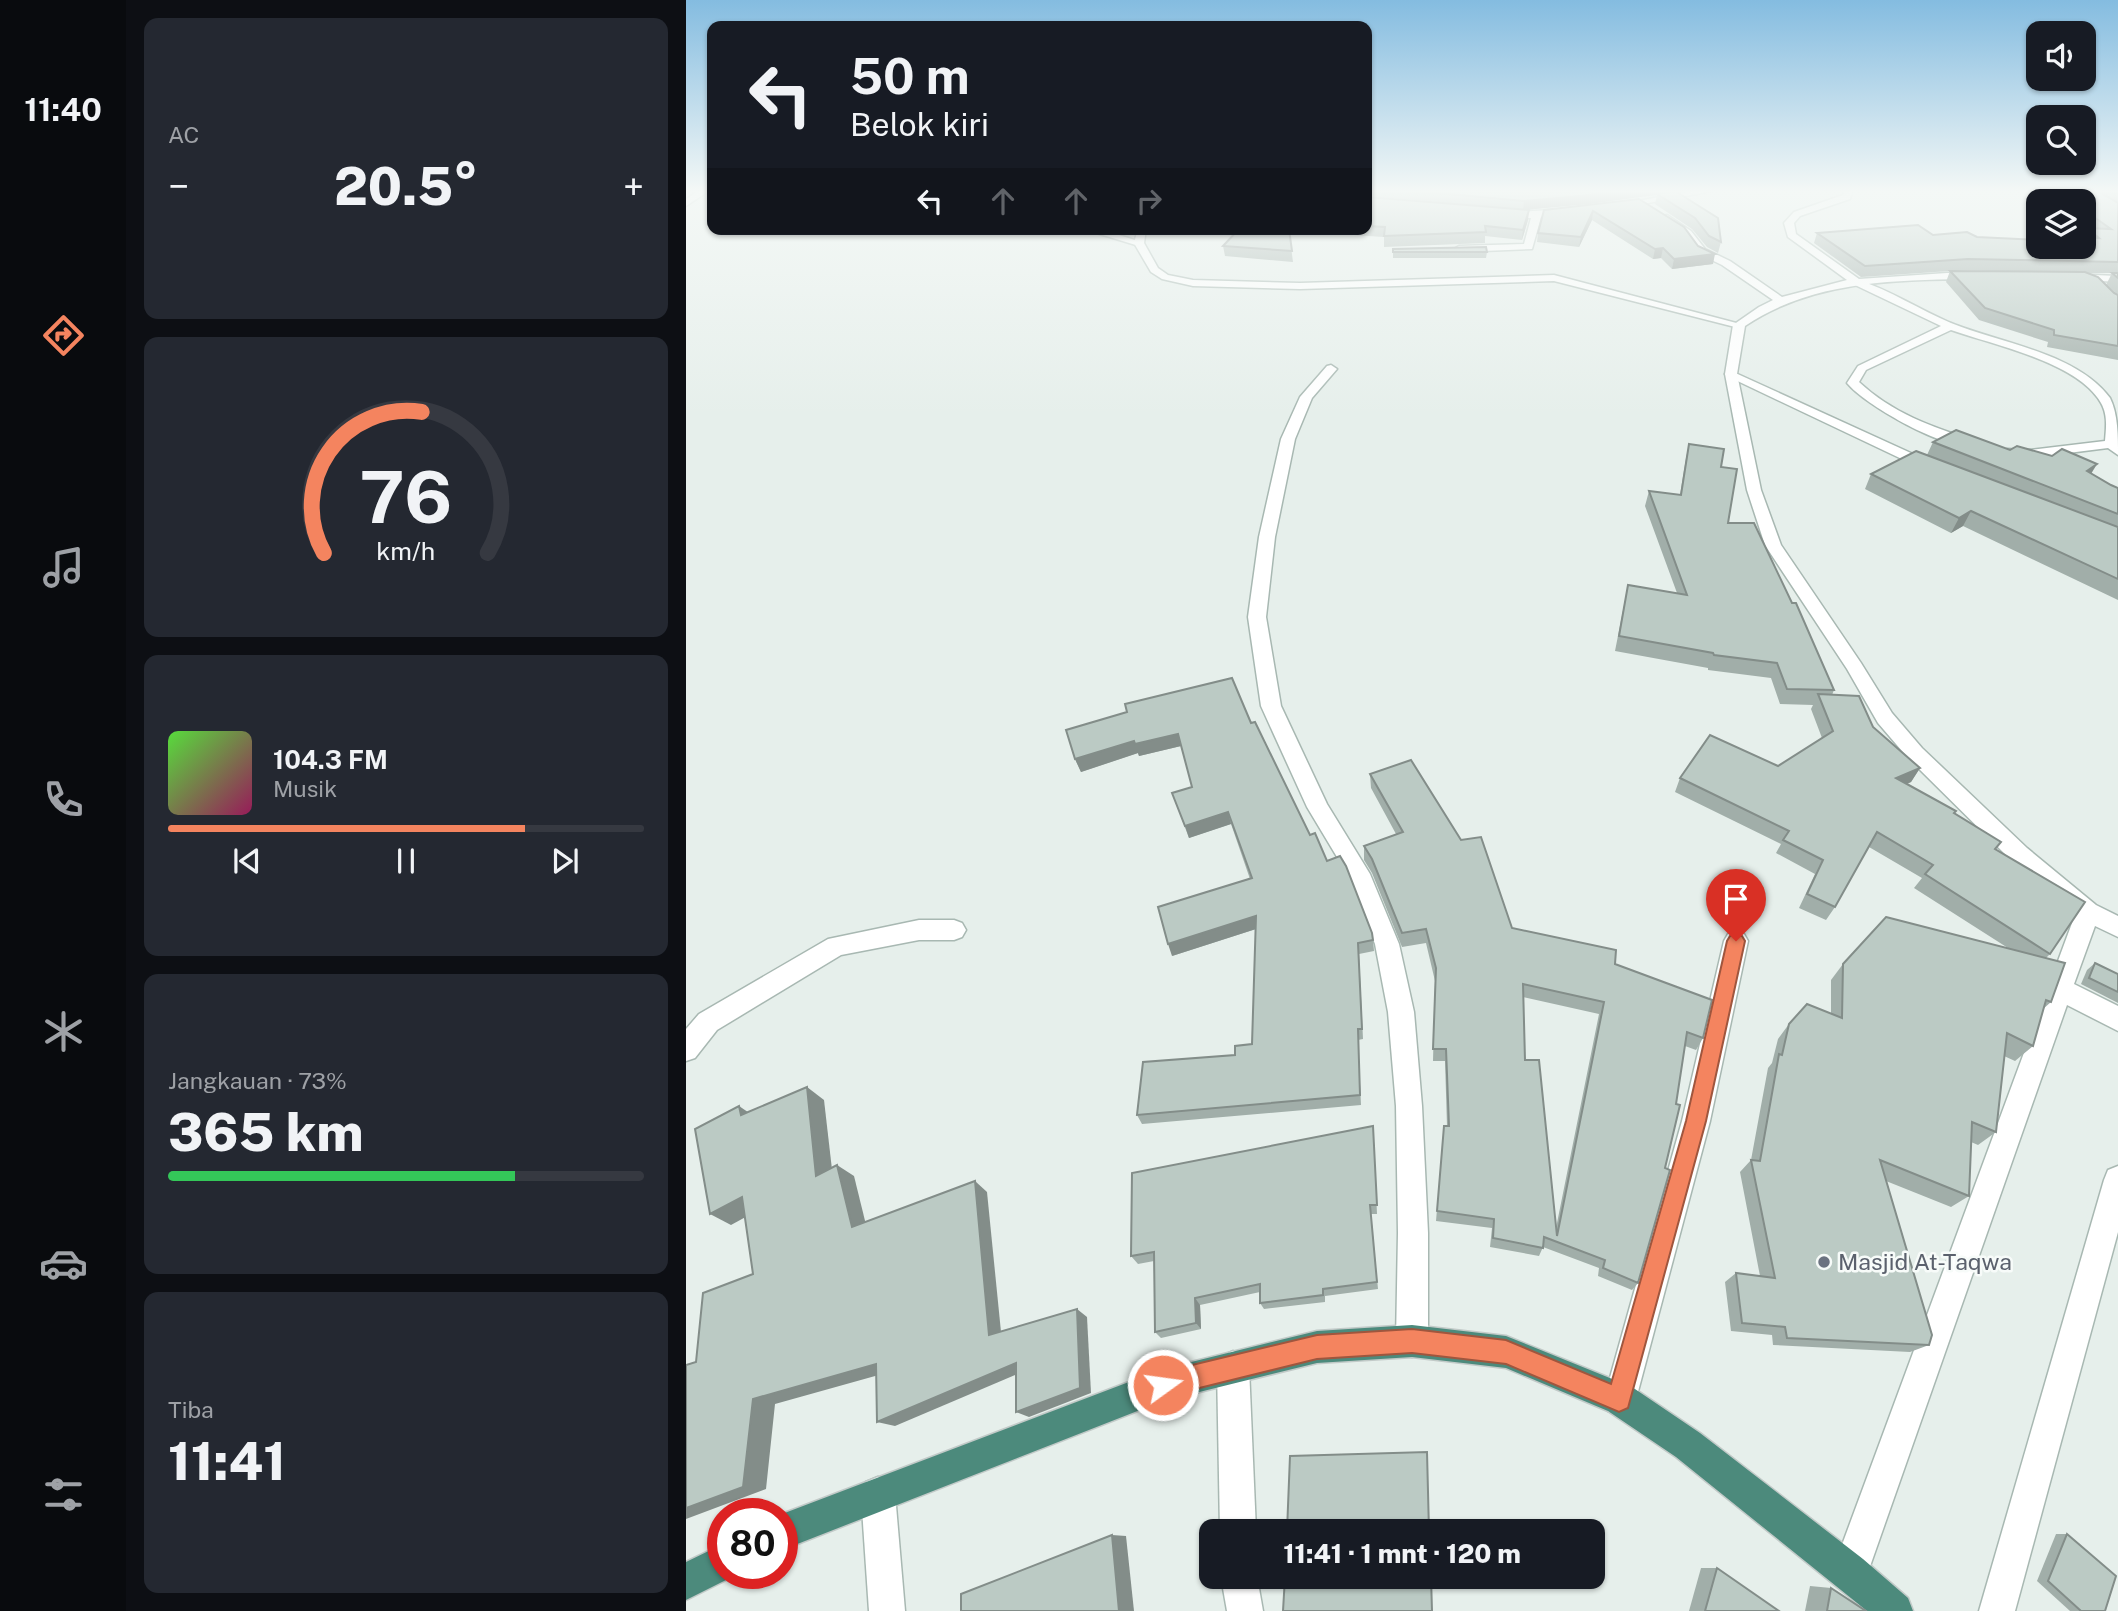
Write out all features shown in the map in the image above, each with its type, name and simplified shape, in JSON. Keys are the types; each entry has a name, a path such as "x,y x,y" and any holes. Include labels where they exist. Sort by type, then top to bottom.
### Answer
{"highway":[{"path":"798,1526 1163,1385 1317,1347 1412,1341 1506,1352 1619,1399 1688,1445 1850,1572 1895,1611"},
{"path":"686,1582 707,1571"}],"street":[{"path":"1731,265 1780,300"},
{"path":"1833,265 1858,283"},
{"path":"1987,275 1858,283 1800,293 1757,311 1739,326 1731,374 1754,490 1773,545 1855,667 1885,718 1915,753 1965,802 2088,912 2118,928"},
{"path":"2063,277 2118,279"},
{"path":"2089,278 2099,287"},
{"path":"1331,369 1306,397 1288,439 1267,537 1257,617 1271,706 1318,807 1359,874 1390,957 1401,1012 1409,1106 1413,1233 1412,1341"},
{"path":"1850,1572 2088,912"},
{"path":"686,1049 708,1022 836,946 919,930 954,930"},
{"path":"1619,1399 1696,1121 1736,941"},
{"path":"2059,989 2118,1019"},
{"path":"1997,1611 2118,1180"},
{"path":"1233,1367 1238,1519"},
{"path":"878,1494 887,1611"},
{"path":"1241,1589 1245,1611"}],"lane":[{"path":"1151,265 1166,277 1193,283 1300,286 1554,278 1739,326"},
{"path":"1858,283 1950,326 2040,357 2091,385 2105,399 2114,419 2114,447 2029,454 1989,449 1914,424 1885,410 1867,398 1853,383 1862,368 1950,326"},
{"path":"1731,374 1940,471"}],"building":[{"path":"1950,271 2085,272 2098,277 2118,295 2118,346 2054,335 2054,330 1985,308"},
{"path":"1956,430 2010,450 2017,446 2052,456 2062,449 2097,464 2087,471 2118,488 2118,514 1933,442"},
{"path":"1689,444 1724,449 1721,467 1737,469 1728,523 1754,523 1792,603 1796,603 1834,690 1787,689 1777,663 1714,655 1619,636 1628,585 1687,595 1649,491 1681,495"},
{"path":"1916,451 2118,527 2118,579 1971,511 1959,518 1871,474"},
{"path":"1232,678 1251,723 1255,722 1310,835 1315,833 1327,861 1340,856 1346,866 1372,933 1373,940 1358,943 1362,1029 1358,1029 1360,1095 1137,1115 1143,1062 1235,1055 1235,1046 1252,1044 1256,916 1168,944 1158,907 1252,878 1228,812 1185,826 1172,793 1192,787 1178,734 1135,744 1134,741 1075,759 1066,730 1127,712 1125,704"},
{"path":"1818,694 1859,696 1873,727 1920,768 1896,778 1956,811 1954,813 2001,842 1995,849 2085,902 2050,954 1925,874 1933,865 1877,832 1835,907 1807,894 1823,860 1783,840 1789,831 1680,778 1710,735 1778,766 1833,731"},
{"path":"1411,760 1461,840 1481,837 1512,928 1616,950 1615,964 1712,1000 1703,1038 1687,1032 1676,1104 1680,1105 1665,1168 1670,1170 1638,1283 1603,1268 1605,1260 1544,1237 1543,1248 1493,1238 1494,1219 1437,1211 1444,1126 1449,1126 1446,1049 1433,1049 1436,968 1426,929 1402,933 1372,859 1364,846 1403,832 1370,774","holes":["1523,984 1604,1002 1557,1236 1539,1060 1525,1060"]},
{"path":"1886,917 2065,963 2051,1002 2046,1000 2033,1046 2007,1033 1996,1132 1972,1122 1969,1196 1880,1160 1932,1335 1929,1345 1787,1338 1785,1327 1742,1323 1736,1273 1775,1278 1751,1160 1760,1161 1779,1054 1782,1055 1789,1024 1807,1004 1842,1018 1843,964"},
{"path":"2095,963 2118,974 2118,992 2089,978"},
{"path":"807,1087 816,1176 837,1165 852,1227 975,1181 989,1335 1077,1309 1080,1388 1016,1412 1016,1363 877,1422 876,1364 753,1399 743,1487 707,1498 686,1508 686,1365 696,1362 703,1293 753,1274 742,1197 710,1214 695,1129 739,1106 741,1115"},
{"path":"1373,1126 1377,1205 1370,1205 1377,1282 1323,1289 1323,1295 1260,1303 1260,1284 1195,1298 1196,1323 1155,1332 1154,1252 1131,1256 1132,1173"},
{"path":"1427,1452 1429,1519 1287,1519 1290,1456"},
{"path":"2067,1534 2116,1576 2105,1611 2081,1611 2048,1581"},
{"path":"1112,1535 1119,1611 961,1611 961,1594"},
{"path":"1717,1568 1779,1611 1705,1611"},
{"path":"1831,1588 1866,1611 1827,1611"},
{"path":"1284,1589 1431,1589 1432,1611 1283,1611"}],"place":[{"name":"Masjid At-Taqwa","path":"1824,1262"}],"route":[{"path":"1163,1385 1317,1347 1412,1341 1506,1352 1619,1399 1696,1121 1736,941"}]}
